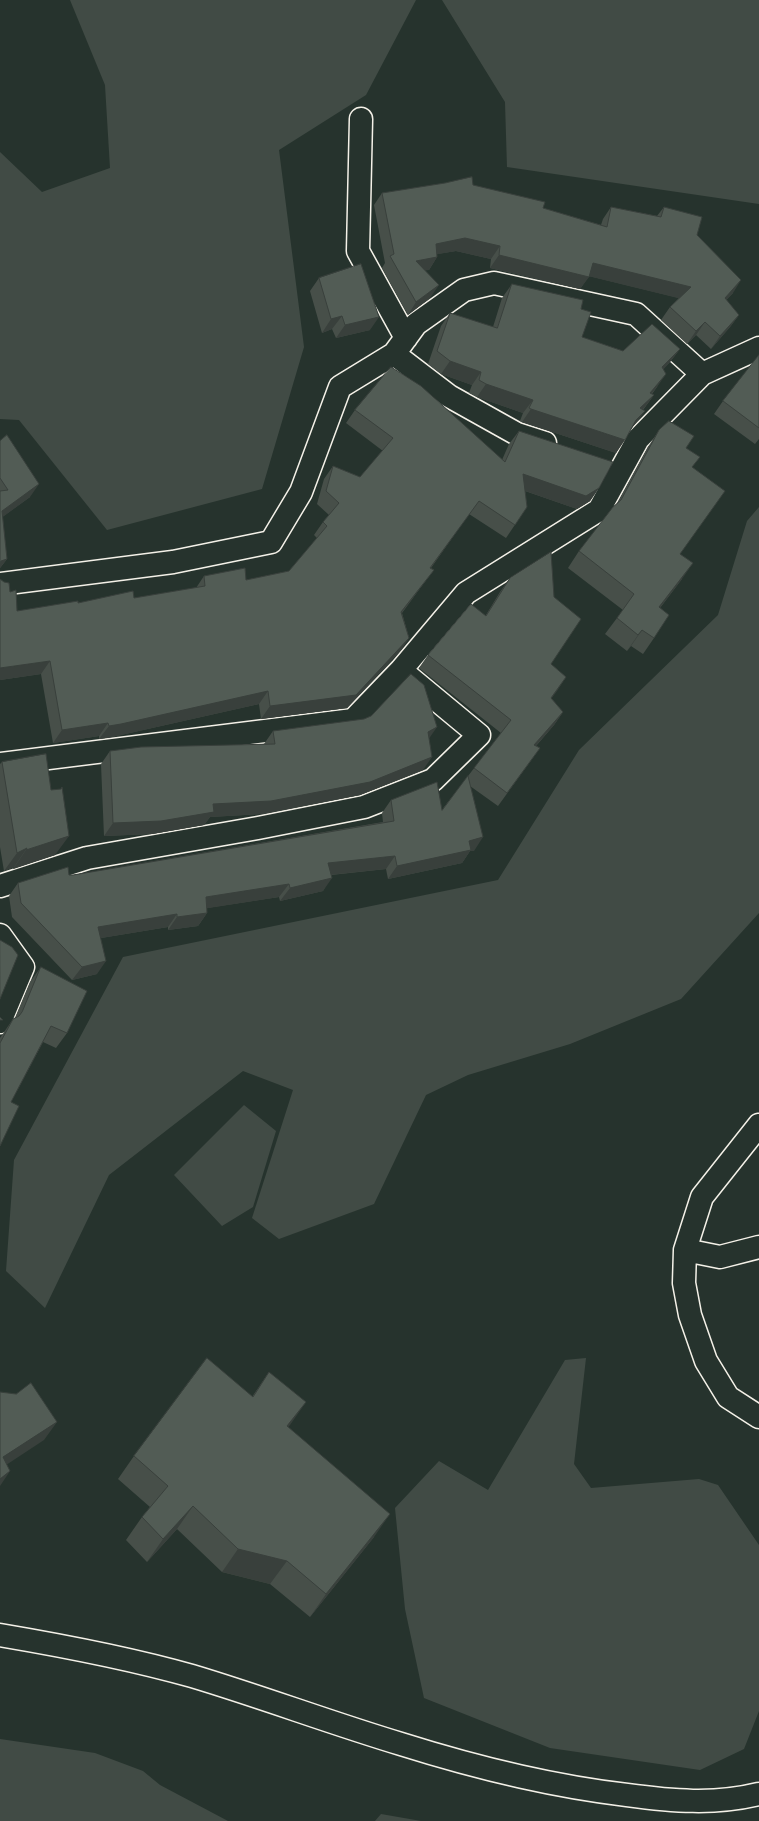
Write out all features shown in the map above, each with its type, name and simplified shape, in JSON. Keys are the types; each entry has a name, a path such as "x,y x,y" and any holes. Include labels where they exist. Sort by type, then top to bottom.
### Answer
{"street":[{"path":"361,119 358,251 400,346 448,396 517,434 562,448"},
{"path":"0,584 172,562 271,542 301,492 340,387 400,346 416,324 464,290 494,283 636,314 702,374"},
{"path":"0,764 353,720 401,670 466,593 599,510 638,439 702,374 759,348"},
{"path":"599,460 622,468"},
{"path":"0,886 87,858 258,828 364,807 433,780 479,735 401,670"},
{"path":"0,935 23,967 0,1022"},
{"path":"759,1124 702,1197 685,1250 684,1283 690,1315 706,1361 728,1397 759,1417"},
{"path":"685,1250 720,1257 759,1247"},
{"path":"0,1635 72,1647 191,1676 401,1744 488,1769 581,1789 679,1802 736,1800 759,1794"}],"shaded area":[{"path":"70,0 416,0 366,95 279,150 304,347 262,489 107,530 19,420 0,419 0,152 42,192 110,168 105,85"},
{"path":"442,0 759,0 759,204 507,167 505,102"},
{"path":"759,507 759,913 681,999 570,1044 468,1075 426,1095 374,1204 279,1239 252,1218 293,1090 243,1071 109,1175 45,1308 6,1271 14,1160 123,957 498,880 579,750 718,615 747,521"},
{"path":"244,1105 276,1131 253,1207 222,1226 174,1175"},
{"path":"586,1358 574,1464 591,1488 699,1479 718,1485 759,1545 759,1711 744,1749 700,1770 550,1748 424,1698 405,1609 395,1508 439,1461 488,1490 565,1360"},
{"path":"0,1739 95,1753 143,1771 160,1785 228,1821 0,1821"},
{"path":"381,1814 421,1821 375,1821"}],"building":[{"path":"472,177 473,185 545,202 543,208 607,227 611,207 661,217 664,207 702,217 697,235 741,280 725,298 739,315 720,336 705,322 696,331 670,307 691,287 593,263 589,277 499,255 500,246 465,238 436,244 437,257 416,261 439,285 416,302 390,256 394,254 382,193"},
{"path":"361,264 379,317 345,325 342,316 331,319 319,278"},
{"path":"512,284 583,300 581,309 591,312 582,337 623,351 652,324 680,349 662,367 666,374 650,393 654,395 640,408 645,411 636,420 625,440 531,409 529,408 533,400 486,384 479,380 481,372 450,361 437,351 450,313 497,328"},
{"path":"759,355 759,428 723,401"},
{"path":"391,367 421,386 505,462 519,431 613,462 599,488 586,496 523,474 527,507 515,525 479,501 430,568 434,570 401,612 409,638 356,695 270,706 268,691 121,724 109,726 108,723 62,730 50,661 0,668 0,579 9,583 10,592 16,590 17,611 78,601 78,603 133,591 134,598 205,586 204,576 245,568 246,580 289,571 327,526 323,522 339,503 326,491 333,466 360,477 393,438 355,410"},
{"path":"669,421 694,436 686,448 700,457 692,467 725,491 680,554 693,563 659,607 669,615 654,638 642,630 638,635 617,618 634,594 579,551 613,507 621,500 659,430"},
{"path":"7,435 39,484 2,511 7,559 1,561 0,563 0,491 8,490 0,478 0,441"},
{"path":"551,552 554,597 581,619 551,664 566,677 551,698 563,712 534,745 540,748 507,793 474,768 511,720 428,655 471,604 486,616 510,578"},
{"path":"411,674 424,685 437,727 428,732 432,757 370,782 271,801 213,804 214,812 161,821 113,823 110,751 141,747 275,744 273,731 364,719 371,716"},
{"path":"46,754 51,790 61,789 62,787 69,836 26,850 27,848 17,853 2,762"},
{"path":"468,776 483,837 469,841 471,850 397,866 395,856 328,863 332,878 290,888 289,884 206,897 207,913 177,917 177,914 98,927 106,961 82,967 21,903 18,883 68,867 69,875 73,875 394,821 391,800 437,782 442,810"},
{"path":"0,940 12,947 18,955 0,999"},
{"path":"41,967 87,991 67,1033 51,1026 11,1102 19,1106 0,1146 0,1043 13,1019 19,1016 22,1012"},
{"path":"207,1358 253,1397 269,1372 306,1402 287,1426 390,1514 326,1594 287,1561 238,1549 193,1506 163,1539 142,1517 168,1486 134,1456"},
{"path":"31,1383 57,1422 3,1457 10,1471 0,1479 0,1392 16,1394"}]}
